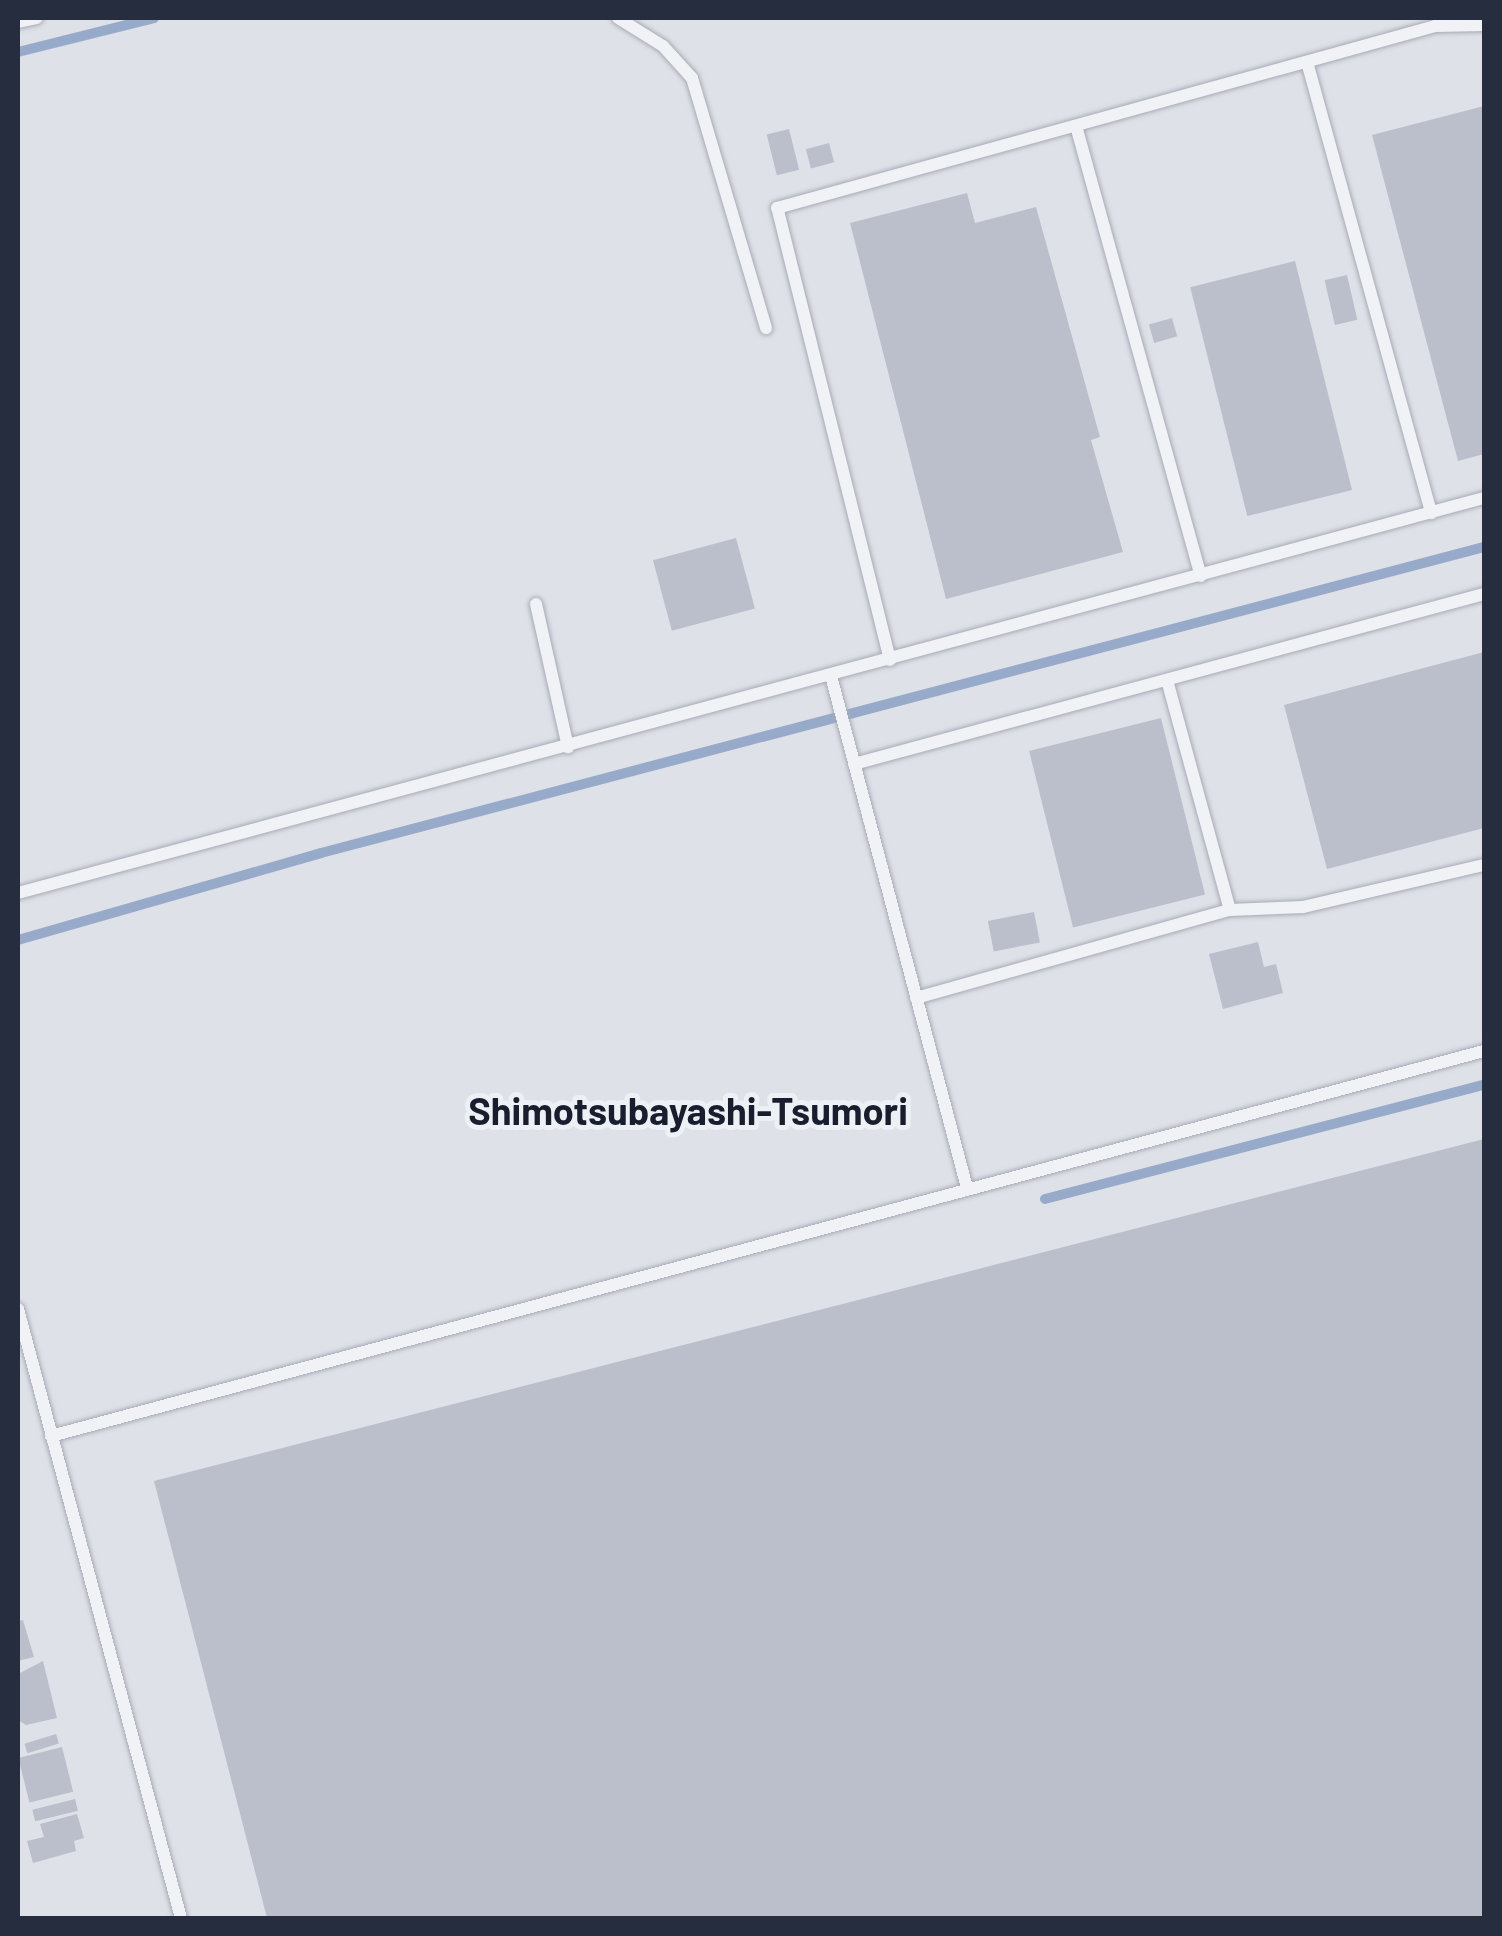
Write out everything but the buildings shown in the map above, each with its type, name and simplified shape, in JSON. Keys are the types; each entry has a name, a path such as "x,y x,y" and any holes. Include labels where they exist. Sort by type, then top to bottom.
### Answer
{"lane":[{"path":"18,22 37,18"},
{"path":"618,18 662,46 692,78 766,328"},
{"path":"890,660 777,208 1435,26 1484,24"},
{"path":"1307,62 1431,513"},
{"path":"1076,126 1201,576"},
{"path":"18,894 1484,498"},
{"path":"854,764 1484,594"},
{"path":"536,604 568,746"},
{"path":"831,676 968,1188"},
{"path":"1167,680 1230,910"},
{"path":"916,998 1230,910 1303,907 1484,865"},
{"path":"50,1436 1484,1052"},
{"path":"18,1308 181,1918"}],"waterway":[{"path":"18,52 154,18"},
{"path":"18,940 321,853 1484,547"},
{"path":"1045,1199 1484,1085"}],"district":[{"name":"Shimotsubayashi-Tsumori","path":"688,1111"}]}
